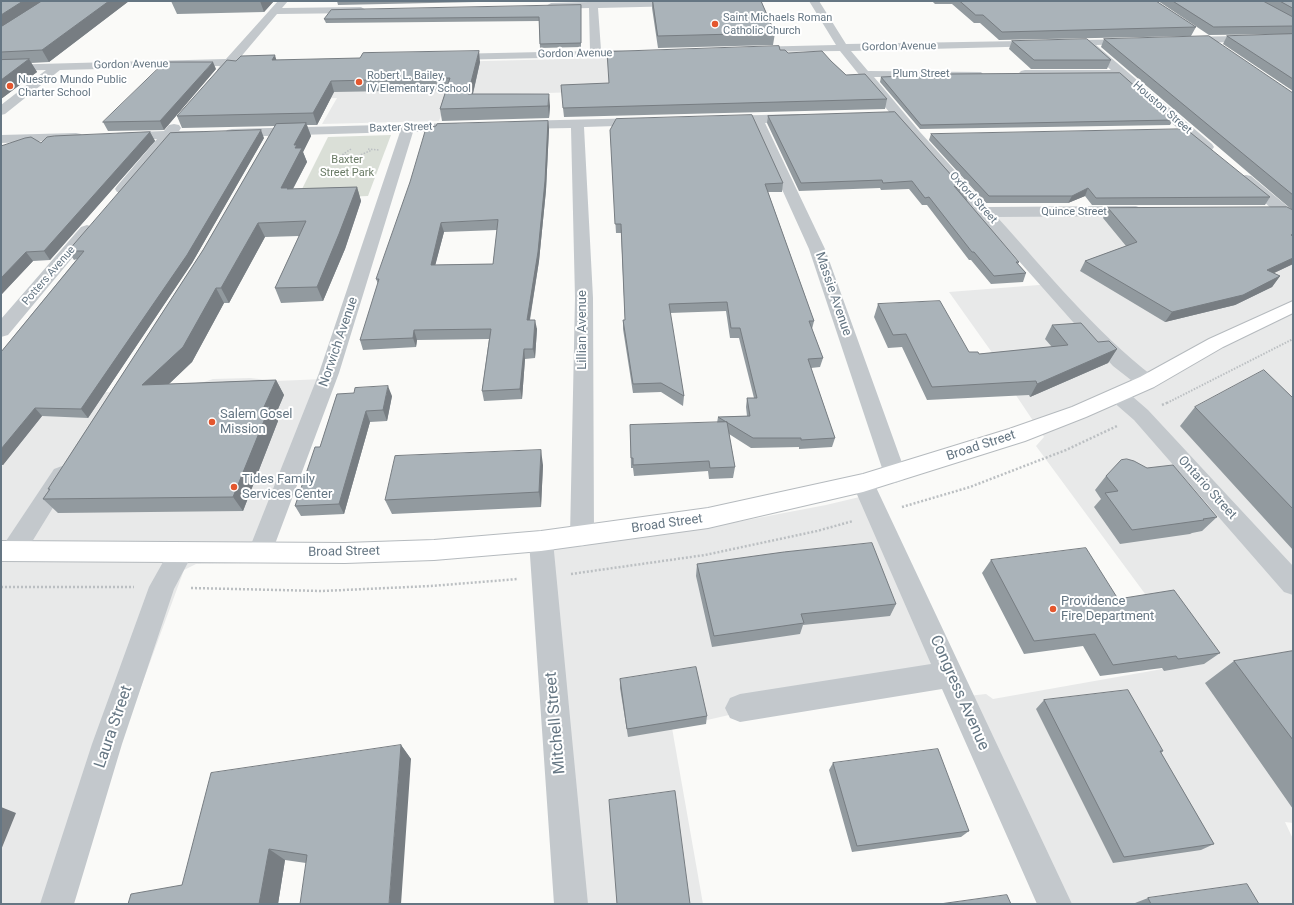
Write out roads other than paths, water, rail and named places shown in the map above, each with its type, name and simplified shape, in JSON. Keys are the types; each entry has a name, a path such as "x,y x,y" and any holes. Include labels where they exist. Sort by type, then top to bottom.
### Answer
{"main road":[{"name":"Broad Street","path":"7,551 181,554 434,550 541,541 708,518 863,483 1024,432 1079,412 1147,382 1216,343 1293,306"}],"street":[{"name":"Oxford Street","path":"814,1 843,48 897,114 1084,324 1120,361 1147,382"},
{"path":"538,6 593,3 693,2"},
{"path":"593,3 596,54"},
{"path":"216,79 278,6 374,10"},
{"path":"1194,31 1221,49"},
{"path":"1177,40 1293,38"},
{"name":"Gordon Avenue","path":"739,50 1147,41"},
{"name":"Houston Street","path":"1086,42 1186,130 1217,155"},
{"name":"Gordon Avenue","path":"437,58 644,52"},
{"name":"Gordon Avenue","path":"1,68 268,62"},
{"path":"1,111 57,66"},
{"path":"1014,73 1121,73"},
{"name":"Plum Street","path":"864,74 991,74"},
{"path":"881,115 897,114"},
{"path":"710,120 811,117"},
{"path":"111,202 182,118"},
{"name":"Massie Avenue","path":"757,119 818,249 895,474"},
{"path":"508,126 655,122"},
{"name":"Lillian Avenue","path":"577,124 584,298 582,536"},
{"name":"Baxter Street","path":"112,136 218,134 272,139 408,128 470,126"},
{"name":"Norwich Avenue","path":"260,552 330,373 408,128"},
{"path":"1170,130 1186,130"},
{"path":"916,135 931,135"},
{"path":"1,139 88,137"},
{"path":"1235,170 1288,215"},
{"name":"Quince Street","path":"985,212 1154,211"},
{"path":"1261,211 1288,215"},
{"name":"Potters Avenue","path":"1,331 96,220"},
{"name":"Ontario Street","path":"1118,395 1140,415 1293,584"},
{"path":"7,551 73,459"},
{"name":"Congress Avenue","path":"863,483 1055,904"},
{"name":"Mitchell Street","path":"541,541 571,904"},
{"name":"Laura Street","path":"57,904 107,744 162,587 181,554"},
{"path":"740,708 950,674"}],"place":[{"name":"Saint Michaels Roman Catholic Church","path":"715,24"},
{"name":"Robert L. Bailey, IV Elementary School","path":"359,82"},
{"name":"Nuestro Mundo Public Charter School","path":"10,86"},
{"name":"Salem Gosel Mission","path":"212,422"},
{"name":"Tides Family Services Center","path":"234,487"},
{"name":"Providence Fire Department","path":"1053,609"}],"park label":[{"name":"Baxter Street Park","path":"347,166"}]}
